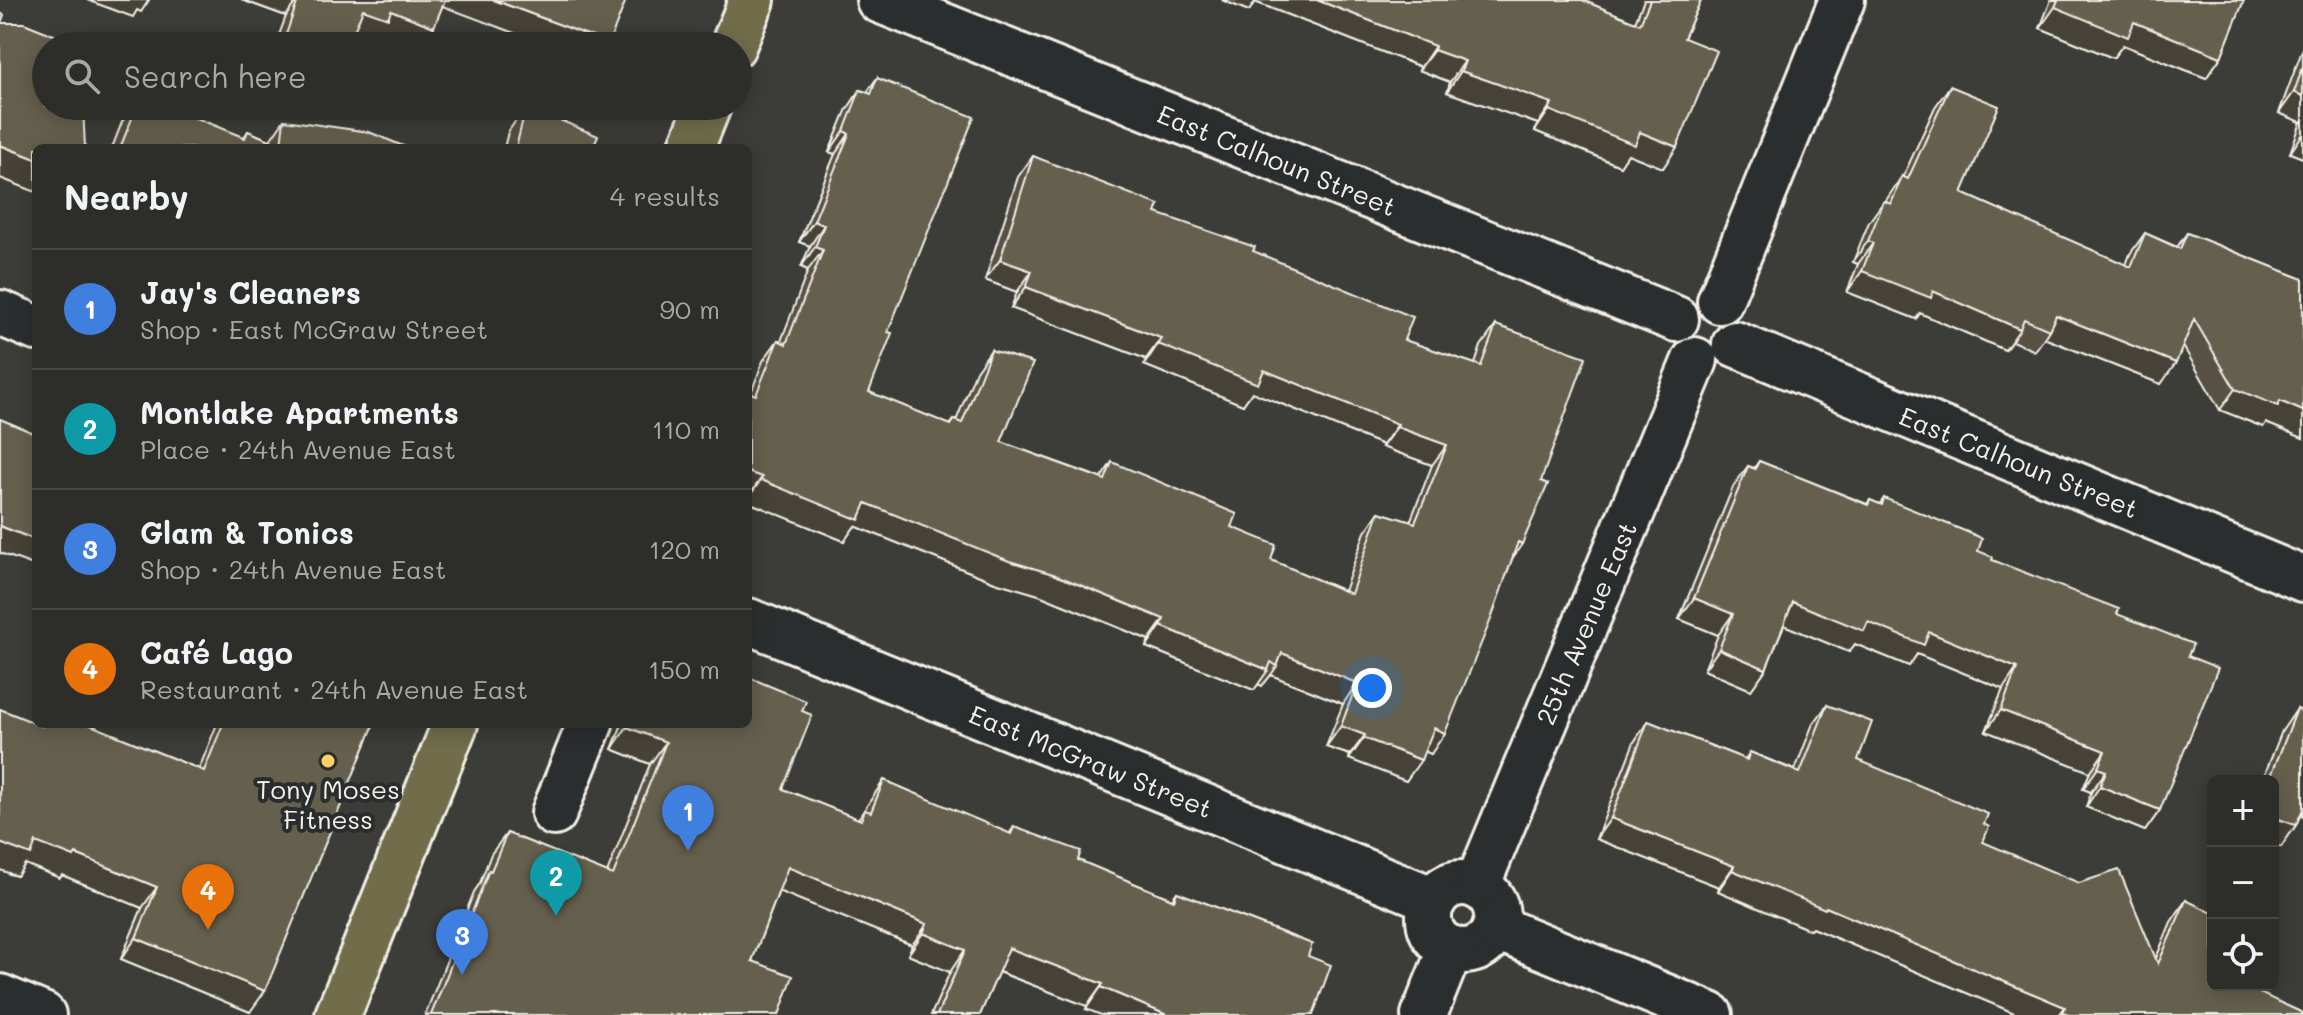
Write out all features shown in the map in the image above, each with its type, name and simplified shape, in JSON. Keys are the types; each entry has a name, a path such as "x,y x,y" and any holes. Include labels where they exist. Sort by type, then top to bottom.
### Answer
{"main road":[{"path":"739,32 752,0"},
{"path":"693,144 702,120"},
{"path":"338,1015 453,728"}],"street":[{"name":"East Calhoun Street","path":"879,0 1676,319"},
{"path":"1720,301 1842,0"},
{"path":"1698,299 1720,301 1735,315 1738,326 1735,344 1718,361 1708,363 1695,360 1680,350 1675,340 1673,329 1676,319 1681,310 1698,299"},
{"path":"0,313 32,326"},
{"name":"East Calhoun Street","path":"1735,344 2303,579"},
{"name":"25th Avenue East","path":"1477,886 1695,360"},
{"name":"East McGraw Street","path":"752,623 1434,900"},
{"path":"554,813 588,728"},
{"path":"1463,883 1477,886 1493,900 1495,927 1485,943 1475,948 1451,948 1436,937 1431,928 1429,918 1434,900 1451,885 1463,883"},
{"path":"1495,927 1710,1015"},
{"path":"1424,1015 1451,948"},
{"path":"0,997 43,1015"}],"building":[{"path":"298,0 445,0 434,27 391,10 388,18 363,9 354,32 287,32"},
{"path":"494,0 626,0 613,32 580,32"},
{"path":"1317,0 1582,0 1640,24 1650,0 1701,0 1684,38 1717,51 1677,147 1640,132 1635,145 1549,110 1552,103 1461,71 1465,61 1434,50 1435,46"},
{"path":"2058,0 2244,0 2221,57 2134,22 2128,37 2055,7"},
{"path":"0,13 4,15 1,23 24,23 46,32 32,32 32,120 84,120 85,144 32,144 32,157 0,145"},
{"path":"2303,67 2303,96 2294,92"},
{"path":"877,78 974,117 888,332 892,333 869,392 951,425 954,420 962,423 991,350 1033,363 1001,442 1105,480 1112,462 1237,514 1232,527 1276,545 1271,560 1351,594 1379,512 1415,523 1447,445 1264,370 1258,384 1158,344 1161,338 1026,287 1032,271 1000,260 1033,156 1159,205 1156,213 1255,247 1253,251 1413,317 1404,340 1481,366 1496,325 1586,357 1541,481 1548,484 1522,544 1518,542 1445,733 1434,728 1421,760 1341,726 1357,683 1282,653 1277,666 1271,662 1268,670 1161,626 1164,619 1053,574 1009,561 866,503 859,520 761,480 762,477 752,473 752,394 756,395 778,340 786,344 823,250 815,247 824,225 814,221 849,134 844,131 860,90 871,94"},
{"path":"1950,86 1999,106 1962,193 2131,267 2145,233 2180,249 2187,233 2303,279 2303,411 2280,401 2278,406 2235,389 2194,319 2176,363 2056,315 2049,330 2024,319 2020,329 1933,291 1931,298 1862,271 1873,243 1868,241 1884,201 1891,204 1902,176 1908,179"},
{"path":"131,120 201,120 245,138 248,131 279,144 122,144"},
{"path":"284,120 369,132 398,144 281,144"},
{"path":"523,120 560,120 598,136 595,144 517,144"},
{"path":"0,419 32,432 32,538 0,526"},
{"path":"1759,461 1868,505 1870,500 1882,505 1884,498 1977,536 1982,539 1978,551 1993,557 1992,560 2119,609 2117,614 2193,644 2188,656 2218,668 2160,810 2100,786 2106,771 2098,768 2105,751 2001,710 2017,668 1929,632 1924,645 1868,622 1864,631 1793,602 1766,669 1719,649 1733,614 1694,598 1748,466 1755,469"},
{"path":"752,679 806,701 802,711 812,715 783,789 861,820 865,810 871,812 884,780 1011,834 1014,827 1081,851 1078,860 1174,900 1177,892 1312,944 1308,956 1331,965 1313,1015 1167,1015 1101,987 1103,984 1009,948 980,1015 937,1015 965,950 923,933 927,924 788,867 752,961 793,976 779,1015 431,1015 507,833 613,875 666,742 630,728 752,728"},
{"path":"1827,705 1872,722 1858,760 1988,814 1984,824 1989,827 1983,842 2079,883 2119,870 2158,964 2186,900 2207,910 2207,991 2255,991 2303,1015 2069,1015 2063,1013 2065,1007 1732,870 1734,866 1611,818 1648,721 1747,760 1750,752 1800,773"},
{"path":"0,709 32,722 32,728 98,728 204,771 221,728 372,728 265,991 136,938 157,887 76,854 74,857 36,842 31,855 0,843"},
{"path":"2297,709 2303,712 2303,809 2296,825 2279,819 2279,775 2271,775"}],"place":[{"name":"Tony Moses Fitness","path":"328,761"},
{"name":"Jay's Cleaners","path":"688,851"},
{"name":"Montlake Apartments","path":"556,916"},
{"name":"Café Lago","path":"208,930"},
{"name":"Glam & Tonics","path":"462,975"}]}
